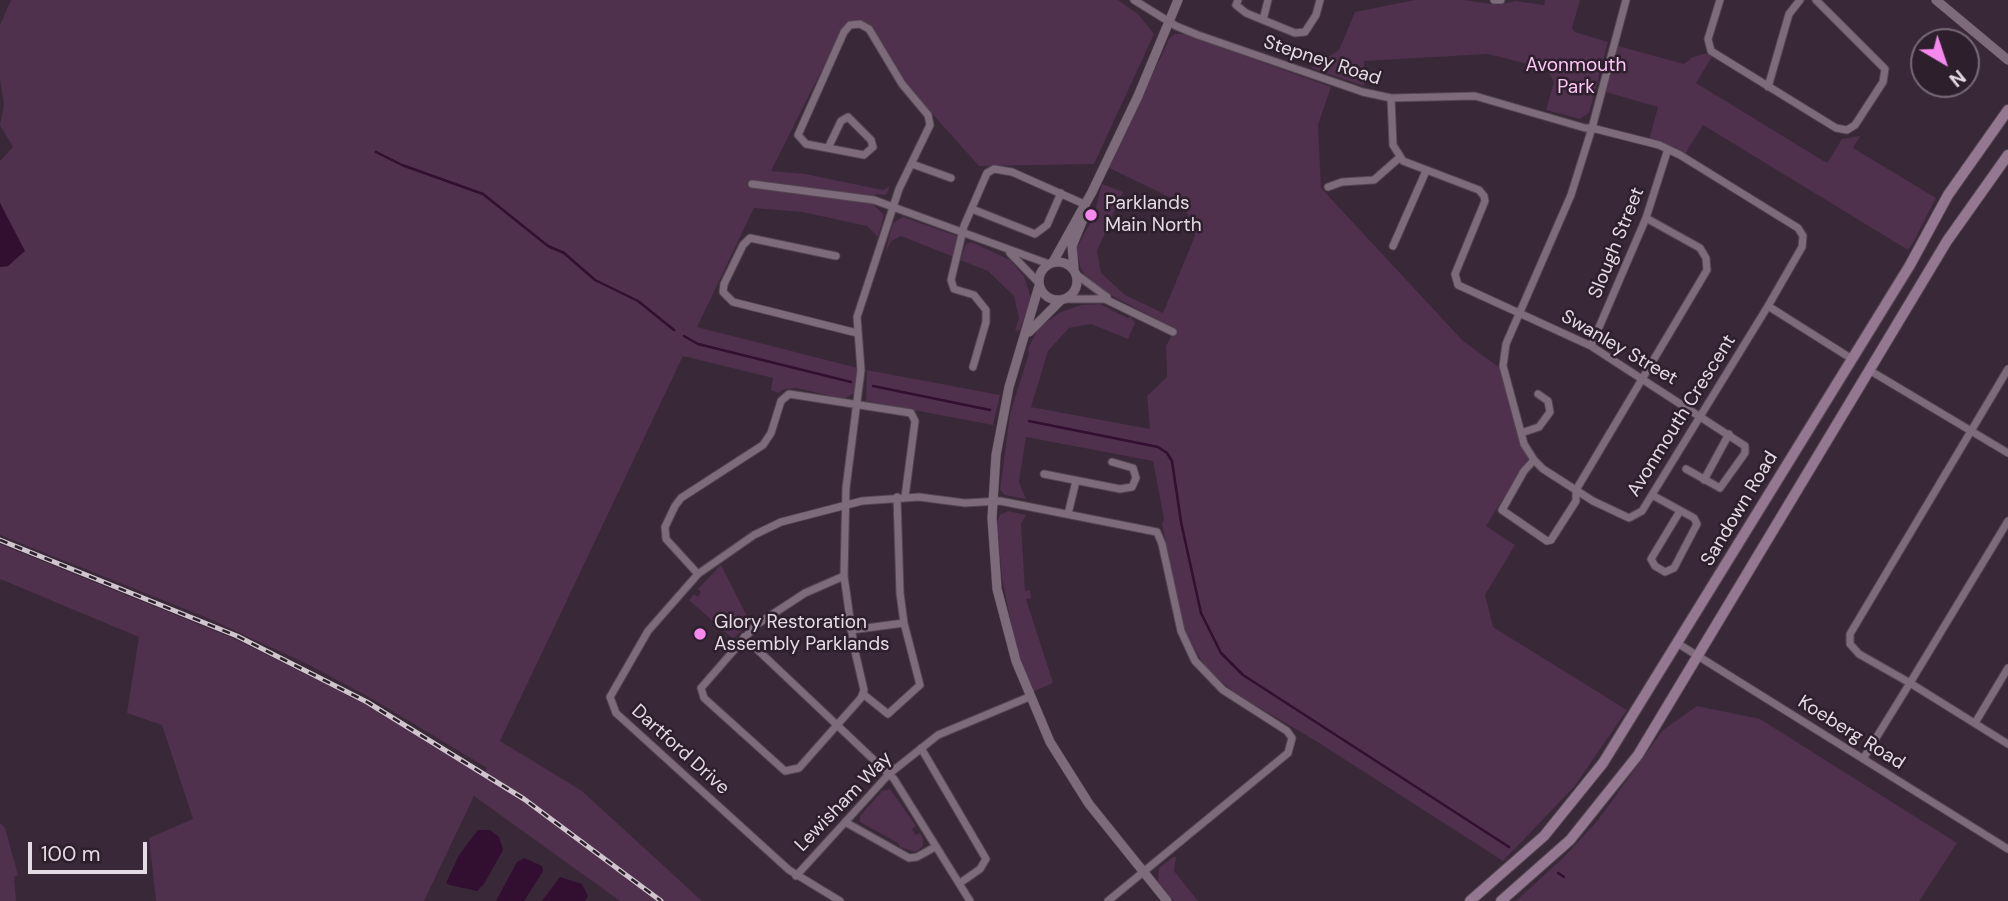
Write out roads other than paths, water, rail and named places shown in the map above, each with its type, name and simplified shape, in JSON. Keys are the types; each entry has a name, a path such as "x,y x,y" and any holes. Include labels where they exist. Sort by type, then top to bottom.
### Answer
{"main road":[{"name":"Sandown Road","path":"1469,901 1530,850 1578,797 1619,739 1852,359 1952,188 2008,110"},
{"name":"Sandown Road","path":"1501,901 1570,840 1638,755 1947,241 2008,155"}],"street":[{"name":"Stepney Road","path":"1134,0 1170,22 1241,51 1363,92 1391,98 1475,96 1592,128"},
{"path":"1016,362 1030,330 1076,289 1072,246 1092,192 1178,0"},
{"path":"1238,0 1236,5 1240,10 1295,33 1305,32 1316,15 1320,0"},
{"path":"1263,20 1268,0"},
{"path":"1494,0 1501,0"},
{"path":"1592,128 1626,0"},
{"path":"1720,0 1708,39 1709,49 1836,128 1847,131 1855,125 1883,82 1886,71 1882,63 1816,0"},
{"path":"1768,87 1788,14 1800,0"},
{"path":"1936,0 2008,60"},
{"path":"828,148 846,118 853,120 873,145 870,152 864,155 828,148 803,143 798,135 798,129 847,28 860,24 869,29 902,85 929,118 929,131 893,206 857,317 861,370 845,506 844,576 851,630 864,683 863,694 799,768 787,771 704,698 702,685 756,625 805,593 844,576"},
{"path":"1391,98 1393,145 1399,158 1426,171 1393,246"},
{"name":"Avonmouth Crescent","path":"1592,128 1668,149 1800,230 1802,247 1652,495 1640,513 1626,518 1576,490 1534,460 1521,433 1503,366 1506,344 1570,195 1592,128"},
{"name":"Slough Street","path":"1591,346 1646,218 1668,149"},
{"path":"1328,187 1342,182 1374,180 1399,158"},
{"path":"912,164 951,178"},
{"path":"973,366 986,322 986,310 974,295 951,285 964,232 987,173 994,169 1012,172 1084,204"},
{"name":"Swanley Street","path":"1426,171 1479,190 1485,199 1455,274 1458,285 1591,346 1729,434"},
{"path":"752,184 874,200 1051,263 1064,262 1121,305"},
{"path":"1092,192 1051,263 1042,270 1016,362 1002,419 993,502 992,551 997,589 1012,648 1029,697 1050,742 1075,782 1167,901"},
{"path":"972,208 1035,234 1047,225 1061,193"},
{"path":"1534,460 1524,471 1503,513 1547,541 1551,540 1576,502 1576,490 1707,266 1700,248 1646,218"},
{"path":"836,257 750,238 743,245 724,284 723,292 733,302 857,332"},
{"path":"994,244 1018,260 1039,284 1047,298 1105,299 1173,332"},
{"path":"1768,306 1852,359"},
{"path":"2008,369 1850,634 1850,644 1858,654 2008,744"},
{"path":"1869,370 2008,453"},
{"path":"698,574 666,539 666,524 678,500 763,445 771,433 779,405 786,396 796,393 909,411 914,416 901,497 897,563 904,623 917,669 918,690 888,714 863,694"},
{"path":"1521,433 1539,427 1550,412 1548,401 1538,394"},
{"path":"1686,469 1717,488 1723,487 1745,453 1742,443 1729,434 1704,480"},
{"path":"1044,474 1120,489 1132,487 1136,478 1133,468 1112,463"},
{"path":"1068,514 1076,481"},
{"path":"1652,495 1694,518 1696,526 1674,568 1665,572 1655,566 1651,559 1679,510"},
{"name":"Dartford Drive","path":"840,901 796,876 613,711 610,704 611,694 648,631 698,574 767,527 845,506 901,497 993,502 1157,532 1181,631 1195,660 1223,690 1292,738 1288,753 1143,871"},
{"path":"1863,759 2008,522"},
{"path":"851,630 904,623"},
{"path":"744,637 889,774 970,901"},
{"name":"Koeberg Road","path":"1677,643 2008,849"},
{"path":"1975,723 2008,668"},
{"name":"Lewisham Way","path":"796,876 889,774 921,748 949,730 1029,697"},
{"path":"921,748 986,859 980,869 960,883"},
{"path":"845,822 909,858 922,856 935,846"},
{"path":"1108,901 1143,871"}],"waterway":[{"path":"376,152 402,165 483,194 548,246 564,253 595,280 638,301 674,330"},
{"path":"684,336 698,344 851,382"},
{"path":"873,386 990,410"},
{"path":"1029,421 1158,447 1167,453 1172,461 1181,522 1201,613 1221,653 1243,675 1509,847"},
{"path":"1558,873 1564,877"}],"railway":[{"path":"0,540 237,636 367,702 524,799 661,901"}],"place":[{"name":"Parklands Main North","path":"1091,215"},
{"name":"Glory Restoration Assembly Parklands","path":"700,634"}],"park label":[{"name":"Avonmouth Park","path":"1576,77"}]}
